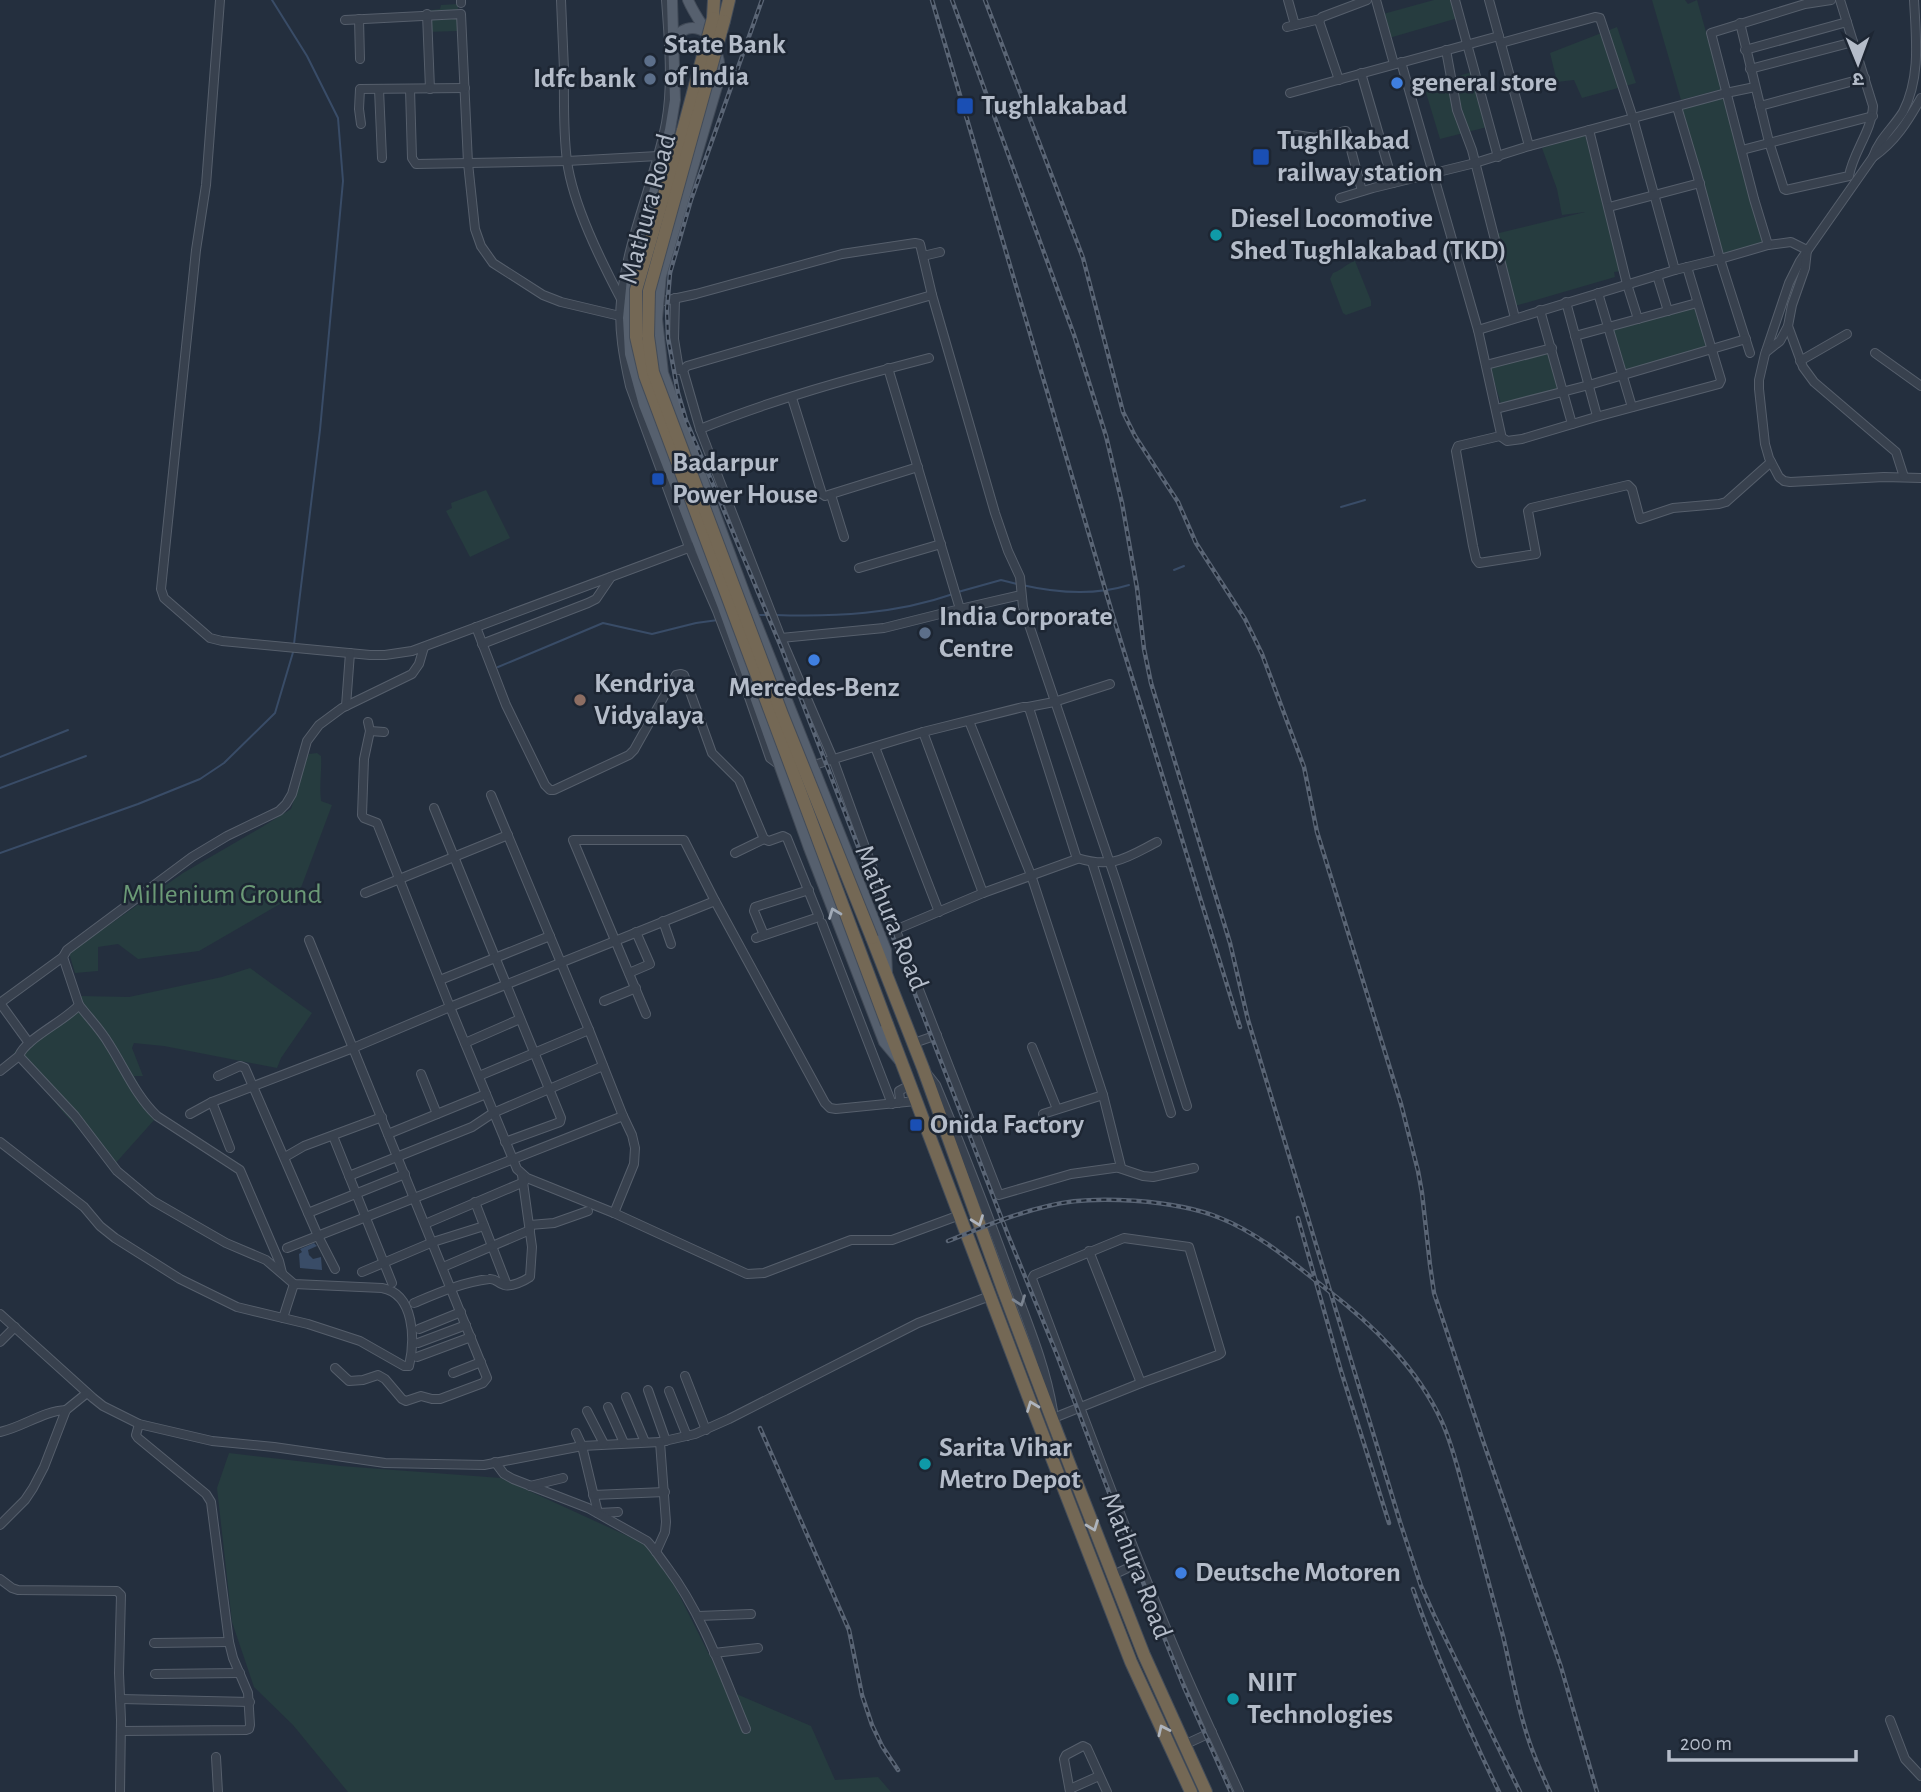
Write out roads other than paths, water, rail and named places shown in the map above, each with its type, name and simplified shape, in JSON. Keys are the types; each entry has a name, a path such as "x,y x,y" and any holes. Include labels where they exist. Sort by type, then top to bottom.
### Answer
{"highway":[{"name":"Mathura Road","path":"721,3 649,291 648,336 653,372 753,638 914,1043 1003,1292 1058,1435 1144,1655 1206,1792"},
{"name":"Mathura Road","path":"721,3 636,290 636,337 645,376 916,1101 1131,1662 1191,1792"}],"main road":[{"name":"Mathura Road","path":"672,0 675,106 624,314 630,354 673,490 694,546 710,574 778,764 884,1042 902,1063"},
{"name":"Mathura Road","path":"688,0 719,55 720,70 661,276 657,319 663,373 734,566 886,950 887,973"},
{"path":"673,47 678,34 688,28 701,29 710,37"},
{"path":"675,106 709,113"},
{"path":"673,490 703,483"},
{"path":"710,574 734,566"}],"street":[{"path":"220,0 206,185 196,250 161,594 210,638 290,648 385,655 424,647 694,546 724,618"},
{"path":"345,20 461,14 468,163 477,237 486,254 494,263 551,298 624,314 621,300 600,258 574,191 567,161 561,0"},
{"path":"621,300 629,258 666,122 666,0"},
{"path":"1288,0 1291,26 1320,19 1367,0"},
{"path":"1376,0 1434,174 1478,330 1500,436"},
{"path":"1455,0 1498,157"},
{"path":"1489,0 1530,146"},
{"path":"1768,245 1711,33 1805,4 1831,0"},
{"path":"1740,23 1769,142 1785,190 1849,176 1851,164 1873,116 1873,106 1840,0"},
{"path":"1914,0 1918,46 1914,88 1903,112 1880,141 1873,157 1807,250 1792,276 1766,352 1759,389 1765,444 1771,462 1784,481 1921,478"},
{"path":"427,14 430,89"},
{"path":"1290,93 1467,44 1600,18 1633,118 1675,270"},
{"path":"359,19 360,59"},
{"path":"1320,19 1339,79"},
{"path":"1745,50 1847,22"},
{"path":"1750,69 1853,43"},
{"path":"1446,50 1457,110 1470,143 1515,318"},
{"path":"1362,73 1393,183"},
{"path":"1760,106 1865,78"},
{"path":"1340,198 1755,87"},
{"path":"361,124 361,89 465,88"},
{"path":"379,89 382,158"},
{"path":"410,89 414,162 420,165 658,156"},
{"path":"1873,157 1902,130 1921,98"},
{"path":"1676,107 1750,353"},
{"path":"1742,150 1873,116"},
{"path":"1589,130 1638,319"},
{"path":"1285,139 1296,135 1315,138 1346,131 1362,191"},
{"path":"1609,207 1700,183"},
{"path":"1478,330 1657,275 1768,245 1791,242 1807,250"},
{"path":"659,302 842,254 915,243 922,246 932,295 1005,545 1019,573 1023,607 1110,863 1187,1105"},
{"path":"1766,352 1780,341 1788,326 1805,268 1807,250"},
{"path":"923,257 940,252"},
{"path":"1687,267 1712,349 1719,384 1511,441 1500,436 1456,448 1476,559 1479,563 1536,554 1528,511 1531,508 1628,485 1632,489 1640,519 1673,508 1719,504 1726,502 1771,462"},
{"path":"1657,275 1668,311"},
{"path":"1598,293 1632,407"},
{"path":"683,370 687,366 932,295"},
{"path":"675,298 674,339 679,370 683,370 700,429 773,619 833,759 895,930 999,1195 1071,1174 1119,1168 1153,1177 1194,1168"},
{"path":"1566,302 1597,416"},
{"path":"1576,337 1697,303"},
{"path":"1540,310 1572,424"},
{"path":"1788,326 1802,367 1814,382 1896,452 1904,477"},
{"path":"1800,361 1847,334"},
{"path":"1496,409 1746,339"},
{"path":"1486,365 1552,348"},
{"path":"1875,353 1921,386"},
{"path":"700,429 888,368 929,358"},
{"path":"888,368 959,606"},
{"path":"792,398 822,494 825,496 918,467"},
{"path":"703,483 719,479"},
{"path":"831,495 844,537"},
{"path":"859,568 941,544"},
{"path":"482,643 596,599 611,577"},
{"path":"781,638 884,628 1021,588"},
{"path":"476,627 506,705 547,788 554,790 629,755 676,676 683,674 712,753 739,780 764,839"},
{"path":"29,1043 0,1003 192,857 227,836 279,811 292,793 307,741 319,725 346,706 412,674 419,664 424,647"},
{"path":"346,706 350,653"},
{"path":"814,765 923,732 1054,702 1110,684"},
{"path":"1028,707 1077,858"},
{"path":"969,721 1031,875 1103,1095 1121,1164 1119,1168"},
{"path":"384,732 369,727 364,759 362,815 377,823 493,1113 523,1179 532,1257 528,1279 507,1285 491,1279 451,1288 414,1303"},
{"path":"923,732 983,893"},
{"path":"875,747 939,912"},
{"path":"491,795 632,1135 635,1155 633,1170 614,1213"},
{"path":"434,808 561,1121 505,1142"},
{"path":"365,893 508,835"},
{"path":"735,853 764,839 769,841 782,836 787,838 809,890 819,916 760,937 755,907 809,890"},
{"path":"646,1014 573,840 684,840 825,1103 836,1109 916,1101"},
{"path":"895,930 1077,858 1110,863 1157,842"},
{"path":"1092,862 1171,1113"},
{"path":"190,1114 212,1102 354,1048 715,901"},
{"path":"663,921 671,944"},
{"path":"822,923 895,1104"},
{"path":"629,973 650,964 636,932"},
{"path":"440,980 550,936"},
{"path":"309,940 487,1378 483,1383 440,1399 421,1396 406,1401 381,1376 349,1381 335,1368"},
{"path":"63,957 79,1005 108,1042 149,1109 240,1170 282,1273"},
{"path":"604,1001 635,988"},
{"path":"0,1071 19,1056 29,1043 79,1005"},
{"path":"465,1042 520,1019"},
{"path":"478,1076 589,1030"},
{"path":"914,1043 937,1035"},
{"path":"1032,1047 1058,1109"},
{"path":"0,1142 84,1207 100,1226 128,1248 206,1293 237,1307 360,1340 404,1366 409,1366 411,1322 395,1293 382,1288 294,1284 267,1261 226,1243 153,1201 117,1171 75,1116 19,1056"},
{"path":"349,1176 472,1127 493,1113 603,1066"},
{"path":"218,1076 245,1068 335,1269"},
{"path":"421,1074 437,1114"},
{"path":"895,1104 900,1099 899,1091 910,1085"},
{"path":"388,1134 486,1094"},
{"path":"1043,1114 1103,1095"},
{"path":"212,1102 230,1148"},
{"path":"287,1248 623,1116"},
{"path":"285,1157 304,1146 382,1117"},
{"path":"333,1136 392,1283"},
{"path":"309,1213 405,1174"},
{"path":"425,1224 523,1179 614,1213 754,1274 764,1273 847,1241 892,1240 960,1215"},
{"path":"475,1202 507,1285"},
{"path":"443,1266 530,1227 554,1223 588,1211"},
{"path":"362,1272 433,1242 484,1226"},
{"path":"1053,1418 1081,1408 1141,1383 1221,1353 1191,1249 1129,1237 1089,1251 1034,1275 1032,1279 1081,1408 1141,1563 1180,1660 1239,1792"},
{"path":"1089,1251 1141,1383"},
{"path":"283,1318 294,1284"},
{"path":"0,1314 103,1406 139,1424 212,1441 384,1463 468,1465 582,1446 663,1441 706,1430 918,1323 990,1296"},
{"path":"419,1329 461,1312"},
{"path":"418,1343 466,1325"},
{"path":"0,1342 15,1327"},
{"path":"417,1357 471,1337"},
{"path":"453,1373 481,1362"},
{"path":"685,1376 706,1430"},
{"path":"648,1390 663,1441 665,1532 656,1552"},
{"path":"669,1391 687,1436"},
{"path":"0,1525 33,1488 66,1410 87,1393"},
{"path":"626,1397 645,1443"},
{"path":"608,1407 624,1443"},
{"path":"0,1432 20,1427 51,1411 66,1410"},
{"path":"587,1411 604,1444"},
{"path":"121,1731 249,1728 250,1702 229,1642 211,1502 206,1494 138,1438 136,1435 139,1424"},
{"path":"576,1433 582,1446 598,1513"},
{"path":"495,1462 504,1474 598,1513 647,1541 679,1582 698,1616 746,1729"},
{"path":"530,1486 563,1479"},
{"path":"593,1495 665,1492"},
{"path":"598,1513 618,1512"},
{"path":"1113,1575 1130,1567"},
{"path":"0,1579 18,1590 120,1593 120,1792"},
{"path":"698,1616 751,1614"},
{"path":"154,1643 229,1642"},
{"path":"714,1653 758,1647"},
{"path":"155,1674 240,1673"},
{"path":"121,1699 250,1702"},
{"path":"1890,1720 1905,1759 1919,1770"},
{"path":"1185,1745 1212,1732"},
{"path":"1099,1776 1070,1790 1063,1759 1083,1746 1087,1748 1107,1792"},
{"path":"216,1756 218,1792"}],"water":[{"path":"314,1243 317,1246 308,1250 309,1255 313,1259 321,1257 322,1270 300,1268 300,1249"}],"waterway":[{"path":"272,0 307,56 338,118 343,181 320,430 294,644"},
{"path":"1341,507 1365,500"},
{"path":"1174,570 1184,566"},
{"path":"958,592 1001,580 1017,584"},
{"path":"1022,585 1076,592 1102,591 1129,585"},
{"path":"775,615 865,613 910,606 953,594"},
{"path":"758,615 770,615"},
{"path":"498,667 603,623 652,634 718,620"},
{"path":"0,853 138,804 200,779 224,763 275,713 294,649"},
{"path":"0,757 68,730"},
{"path":"0,788 86,756"}],"railway":[{"path":"762,0 691,200 670,273 668,338 678,393 686,420 781,647 1160,1627 1231,1792"},
{"path":"932,0 1113,616 1240,1027"},
{"path":"952,0 1074,335 1106,436 1122,503 1151,683 1230,943 1248,1020 1400,1522 1421,1586 1520,1792"},
{"path":"985,0 1083,258 1123,412 1135,436 1178,502 1196,543 1245,619 1262,654 1304,767 1317,832 1401,1104 1418,1171 1434,1293 1561,1667 1597,1792"},
{"path":"948,1241 1022,1213 1066,1202 1134,1201 1181,1207 1220,1218 1248,1232 1287,1258 1360,1316 1392,1348 1420,1383 1447,1433 1503,1636 1524,1726 1550,1792"},
{"path":"1298,1218 1341,1371 1389,1523"},
{"path":"760,1428 849,1630 862,1695 872,1725 898,1770"},
{"path":"1413,1589 1453,1692 1499,1792"}],"place":[{"name":"State Bank of India","path":"650,61"},
{"name":"Idfc bank","path":"650,79"},
{"name":"general store","path":"1397,83"},
{"name":"Tughlakabad","path":"965,106"},
{"name":"Tughlkabad railway station","path":"1261,157"},
{"name":"Diesel Locomotive Shed Tughlakabad (TKD)","path":"1216,235"},
{"name":"Badarpur Power House","path":"658,479"},
{"name":"India Corporate Centre","path":"925,633"},
{"name":"Mercedes-Benz","path":"814,660"},
{"name":"Kendriya Vidyalaya","path":"580,700"},
{"name":"Onida Factory","path":"916,1125"},
{"name":"Sarita Vihar Metro Depot","path":"925,1464"},
{"name":"Deutsche Motoren","path":"1181,1573"},
{"name":"NIIT Technologies","path":"1233,1699"}],"park label":[{"name":"Millenium Ground","path":"222,895"}]}
